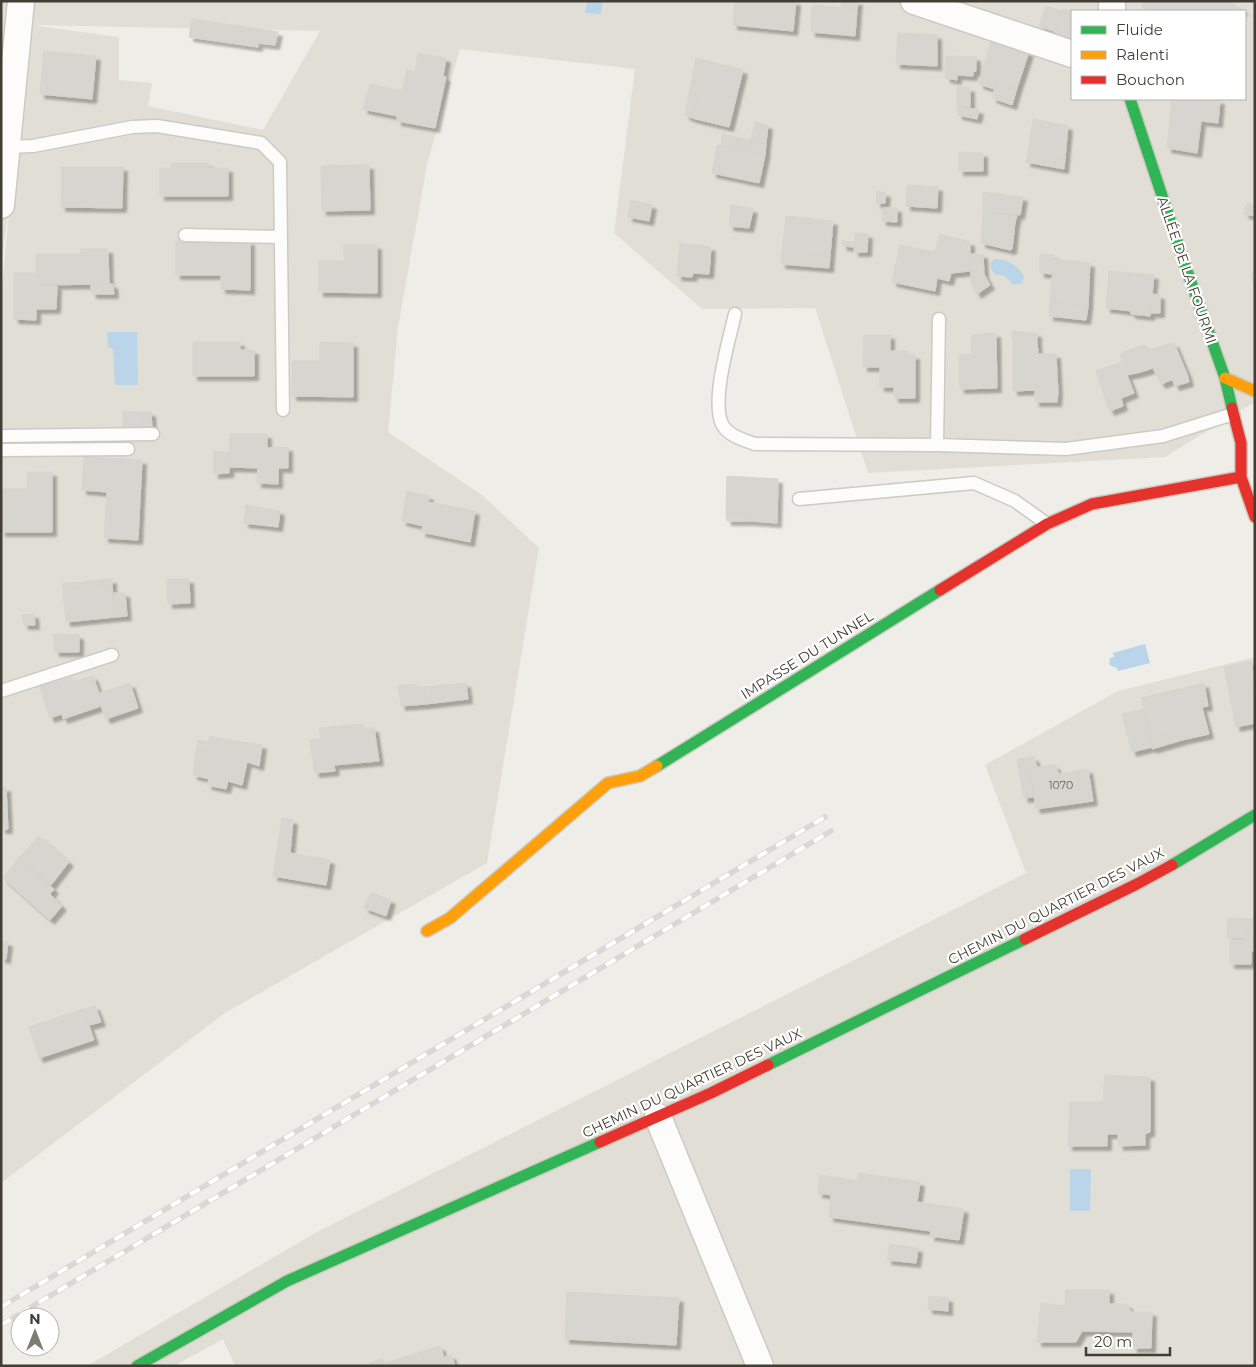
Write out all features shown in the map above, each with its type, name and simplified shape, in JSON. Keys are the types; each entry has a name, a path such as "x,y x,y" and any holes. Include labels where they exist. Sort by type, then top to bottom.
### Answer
{"street":[{"path":"1,205 21,1"},
{"path":"914,1 1071,54"},
{"name":"ALLÉE DE LA FOURMI","path":"1130,100 1225,378 1234,414 1245,440 1240,455 1241,476 1255,517"},
{"path":"1225,378 1255,391"},
{"name":"IMPASSE DU TUNNEL","path":"427,931 450,918 608,783 640,776 1047,524 1092,504 1241,476"},
{"name":"CHEMIN DU QUARTIER DES VAUX","path":"137,1366 287,1281 711,1093 1137,884 1255,815"},
{"path":"658,1117 760,1366"}],"lane":[{"path":"7,147 33,146 132,127 157,126 261,143 280,162 283,410"},
{"path":"186,235 281,237"},
{"path":"735,314 718,392 722,425 734,436 754,444 938,445 1066,449 1163,436 1234,414"},
{"path":"938,445 939,318"},
{"path":"1,436 153,434"},
{"path":"1,450 128,449"},
{"path":"799,499 974,482 1015,501 1047,524"},
{"path":"1,691 112,655"}],"shaded area":[{"path":"1,1 1255,1 1255,402 1165,457 868,473 815,308 702,309 614,233 635,69 460,49 427,164 398,328 388,432 482,495 539,548 487,863 225,1013 1,1183 1,436 140,427 1,432 1,299 10,200 1,264","holes":["37,25 320,31 263,130 148,106 152,83 119,80 119,37","30,42 23,126 16,153"]},
{"path":"1255,657 1255,1366 235,1366 223,1339 174,1366 87,1366 317,1232 1026,873 985,765 1118,691"}],"water":[{"path":"587,1 603,1 601,14 585,13"},
{"path":"994,259 1007,261 1015,266 1024,276 1022,283 1013,285 1005,276 995,274 991,269 991,263"},
{"path":"107,332 137,332 138,385 115,385 113,349 108,347"},
{"path":"1145,644 1150,663 1118,671 1116,667 1109,664 1110,658 1114,657 1113,653"},
{"path":"1070,1169 1091,1169 1090,1211 1070,1211"}],"building":[{"path":"735,1 796,1 793,31 733,25"},
{"path":"842,1 858,1 857,9 841,8"},
{"path":"1143,1 1228,1 1242,10 1149,10 1143,8"},
{"path":"812,5 857,9 855,36 811,32"},
{"path":"1046,6 1062,11 1056,32 1039,26"},
{"path":"1064,9 1071,12 1071,42 1054,36"},
{"path":"192,19 278,32 275,45 258,43 258,47 189,37"},
{"path":"898,33 937,35 937,66 896,64"},
{"path":"991,40 1029,52 1017,88 997,82 994,89 979,84"},
{"path":"44,51 96,56 92,99 40,94"},
{"path":"418,53 446,58 443,76 446,77 435,128 397,121 397,116 363,109 370,84 402,91 407,70 415,72"},
{"path":"946,56 956,56 956,70 945,70"},
{"path":"956,56 976,57 976,71 973,72 973,76 956,75"},
{"path":"696,58 708,61 692,118 685,115"},
{"path":"708,61 743,70 729,127 692,118"},
{"path":"945,70 956,70 957,80 946,78"},
{"path":"997,82 1017,88 1012,105 992,98"},
{"path":"957,87 970,88 970,107 957,106"},
{"path":"1172,100 1220,100 1218,123 1201,121 1197,153 1167,148"},
{"path":"957,106 979,110 977,119 958,115"},
{"path":"1033,119 1068,126 1065,159 1028,153"},
{"path":"755,122 768,125 766,143 755,140 751,153 748,152"},
{"path":"722,134 750,140 748,152 721,146"},
{"path":"755,140 766,143 765,155 751,153"},
{"path":"717,145 765,155 759,183 712,173"},
{"path":"959,152 983,153 983,171 959,171"},
{"path":"1028,153 1065,159 1064,169 1026,162"},
{"path":"171,163 208,163 208,168 228,168 228,196 160,196 160,168 171,168"},
{"path":"369,165 370,210 322,211 321,166"},
{"path":"62,167 123,167 122,208 61,207"},
{"path":"907,185 938,187 937,208 906,206"},
{"path":"877,191 886,193 885,203 876,203"},
{"path":"983,192 1023,197 1020,215 983,212"},
{"path":"631,200 652,205 649,221 628,217"},
{"path":"1247,203 1255,206 1255,216 1244,214"},
{"path":"731,205 753,209 749,228 729,226"},
{"path":"883,208 897,208 897,222 882,221"},
{"path":"983,212 1010,215 1009,221 1015,222 1012,249 981,243"},
{"path":"1010,215 1017,216 1015,222 1009,221"},
{"path":"786,216 833,221 830,256 782,251"},
{"path":"855,233 868,234 867,252 854,252"},
{"path":"940,234 970,242 970,271 951,273 949,281 937,278 935,291 892,282 900,245 935,252"},
{"path":"176,241 250,241 250,290 221,289 221,275 176,275"},
{"path":"842,241 854,242 854,247 843,246"},
{"path":"680,243 711,247 709,274 693,273 692,277 677,276"},
{"path":"344,245 377,245 377,293 319,292 319,261 344,261"},
{"path":"81,249 108,249 109,284 36,285 36,254 80,254"},
{"path":"782,251 830,256 829,268 781,264"},
{"path":"970,254 983,254 984,274 990,285 977,294 971,283"},
{"path":"1040,254 1054,255 1053,274 1040,273"},
{"path":"1054,259 1090,263 1088,307 1050,301"},
{"path":"1109,271 1154,275 1150,316 1131,314 1131,311 1106,308"},
{"path":"1255,272 1255,286 1250,274"},
{"path":"14,273 36,273 36,285 57,286 56,309 36,309 36,320 14,319"},
{"path":"113,284 114,294 92,294 91,285"},
{"path":"1152,294 1160,295 1160,313 1151,313"},
{"path":"1050,301 1088,307 1086,320 1049,316"},
{"path":"1012,331 1037,333 1037,341 1013,342"},
{"path":"996,333 997,388 960,389 959,355 971,354 972,335"},
{"path":"864,335 890,335 890,351 906,351 905,355 915,355 915,398 894,398 894,383 880,383 880,367 863,367"},
{"path":"1037,341 1038,354 1056,354 1058,392 1043,392 1042,386 1035,385 1036,390 1013,391 1013,342"},
{"path":"193,342 240,342 240,350 254,350 254,376 193,376"},
{"path":"320,342 353,343 353,397 292,396 292,361 320,361"},
{"path":"1174,343 1187,374 1161,384 1153,368 1141,372 1131,349 1145,345 1148,350"},
{"path":"1131,349 1141,372 1127,375 1134,393 1107,404 1096,371 1122,362 1120,355"},
{"path":"1187,374 1189,382 1175,386 1172,379"},
{"path":"880,383 894,383 894,387 880,387"},
{"path":"1035,385 1042,386 1043,392 1058,392 1057,402 1035,402"},
{"path":"1121,398 1123,406 1110,411 1107,404"},
{"path":"123,411 142,412 143,428 123,428"},
{"path":"142,412 151,412 152,428 143,428"},
{"path":"230,434 267,434 267,467 229,467"},
{"path":"288,447 288,468 278,468 278,484 257,483 258,468 267,467 267,448"},
{"path":"213,451 230,452 229,473 214,474"},
{"path":"84,457 142,460 138,540 104,538 107,492 82,490"},
{"path":"28,472 52,472 52,532 1,532 1,489 27,489"},
{"path":"727,476 778,479 777,523 751,521 750,514 726,513"},
{"path":"407,491 429,496 428,502 475,511 470,542 421,532 423,526 402,521"},
{"path":"246,505 280,511 278,527 244,523"},
{"path":"726,513 750,514 751,521 727,521"},
{"path":"112,579 112,585 63,589 62,584"},
{"path":"167,579 189,579 190,603 168,604"},
{"path":"112,585 115,617 66,622 63,589"},
{"path":"114,593 125,593 127,616 115,617"},
{"path":"34,614 35,625 24,625 22,615"},
{"path":"53,634 79,635 79,652 55,652"},
{"path":"1251,661 1254,678 1243,680 1246,692 1255,690 1255,723 1236,727 1224,667"},
{"path":"93,676 99,693 130,683 138,708 106,719 101,706 63,719 62,714 50,718 40,687 72,677 73,682"},
{"path":"1254,678 1255,690 1246,692 1243,680"},
{"path":"466,683 468,699 426,704 424,687"},
{"path":"1204,683 1208,706 1202,707 1196,685"},
{"path":"416,684 416,688 399,691 398,686"},
{"path":"1196,685 1209,734 1182,740 1181,735 1168,736 1167,733 1151,737 1141,698"},
{"path":"424,687 426,704 401,706 399,691"},
{"path":"1144,709 1152,747 1132,752 1122,714"},
{"path":"362,724 363,728 374,728 379,761 334,765 335,771 315,773 310,740 321,739 319,728"},
{"path":"1167,733 1168,736 1181,735 1182,740 1152,749 1151,737"},
{"path":"210,736 217,738 214,753 196,750 198,740 208,742"},
{"path":"217,738 262,745 259,766 247,762 242,785 228,781 226,789 207,785 209,779 193,775 196,750 214,753"},
{"path":"1034,757 1037,767 1030,768 1033,797 1024,798 1017,759"},
{"path":"1055,765 1059,774 1088,769 1093,801 1036,809 1030,768"},
{"path":"6,787 8,829 1,829 1,788"},
{"path":"282,818 293,820 290,853 330,860 326,885 273,876"},
{"path":"39,836 69,862 51,885 18,859"},
{"path":"18,859 54,889 50,894 62,906 50,920 3,878"},
{"path":"371,893 391,900 386,916 364,908"},
{"path":"1228,918 1252,919 1252,925 1247,925 1246,938 1227,938"},
{"path":"1252,919 1255,919 1255,938 1251,938 1251,964 1230,964 1230,940 1246,939 1247,925 1252,925"},
{"path":"1251,938 1255,938 1255,951 1251,951"},
{"path":"1,941 8,942 6,959 1,958"},
{"path":"95,1006 101,1022 89,1025 83,1009"},
{"path":"83,1009 94,1040 39,1058 29,1027"},
{"path":"1105,1075 1150,1077 1150,1132 1145,1134 1107,1134 1107,1146 1068,1146 1070,1102 1103,1102"},
{"path":"1118,1134 1145,1134 1145,1145 1119,1146"},
{"path":"859,1173 920,1182 917,1202 964,1209 959,1240 930,1236 931,1231 829,1217 831,1195 818,1193 820,1175 857,1181"},
{"path":"890,1244 918,1248 916,1263 887,1260"},
{"path":"1066,1290 1109,1290 1109,1304 1127,1304 1131,1312 1152,1312 1151,1348 1133,1348 1133,1332 1082,1331 1076,1342 1037,1342 1041,1303 1065,1306"},
{"path":"567,1292 679,1298 676,1345 565,1339"},
{"path":"929,1296 948,1298 948,1311 928,1309"},
{"path":"440,1346 444,1357 451,1355 455,1366 370,1366 369,1363 382,1359 385,1363"}],"railway":[{"path":"1,1307 825,817"},
{"path":"1,1325 831,831"}],"traffic: fast":[{"path":"1130,100 1225,378 1232,408"},
{"path":"657,766 940,590"},
{"path":"1172,865 1255,815"},
{"path":"768,1065 1025,939"},
{"path":"137,1366 287,1281 600,1142"}],"traffic: slow":[{"path":"1225,378 1255,391"},
{"path":"427,931 450,918 608,783 640,776 657,766"}],"traffic: jam":[{"path":"1232,408 1241,443 1241,477 1255,517"},
{"path":"940,590 1047,524 1092,504 1241,477"},
{"path":"1025,939 1172,865"},
{"path":"600,1142 711,1093 768,1065"}]}
